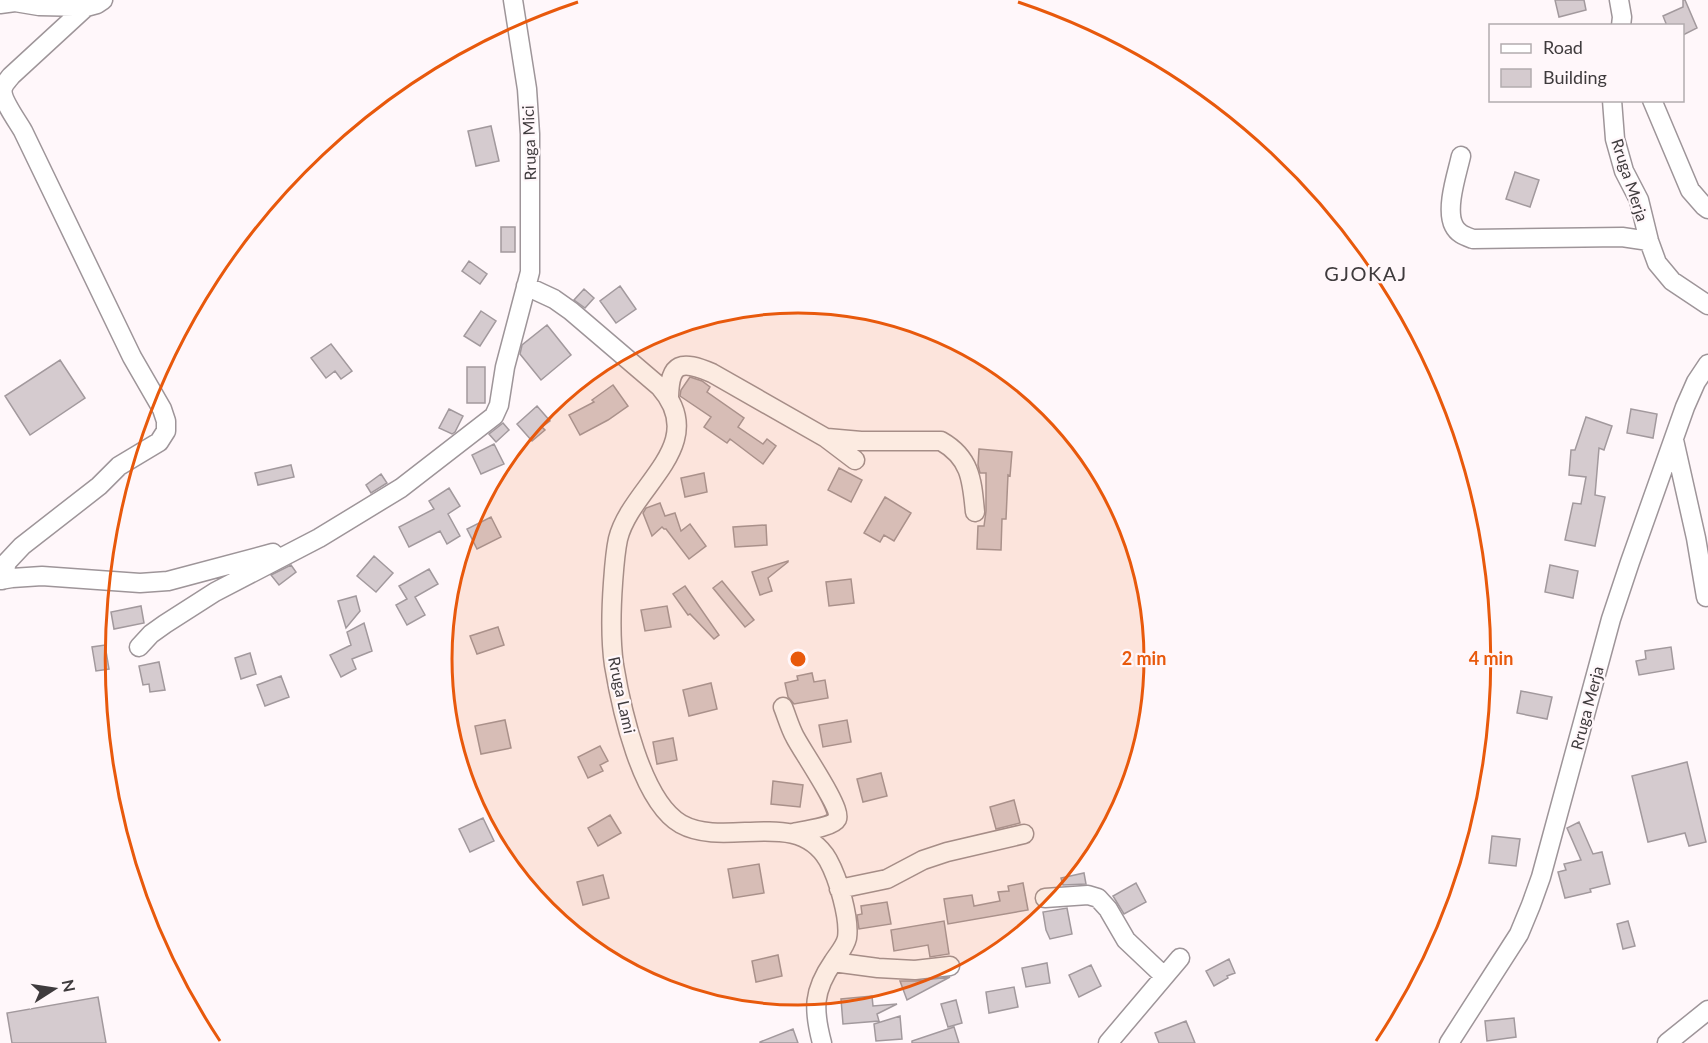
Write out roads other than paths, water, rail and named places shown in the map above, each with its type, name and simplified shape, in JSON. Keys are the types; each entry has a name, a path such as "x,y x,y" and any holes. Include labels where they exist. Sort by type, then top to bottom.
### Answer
{"street":[{"name":"Rruga Mici","path":"319,538 401,488 494,416 499,405 505,367 530,272 530,134 527,89 513,0"},
{"path":"1619,0 1621,24"},
{"path":"0,4 15,2 39,6 94,3"},
{"path":"94,3 11,76 3,86 2,92 132,357 162,410 166,421 165,431 159,442 119,466 99,486 22,546 7,562 1,580 42,576 140,583 168,581 250,560 319,538"},
{"name":"Rruga Merja","path":"1612,102 1615,139 1624,171 1639,200 1657,263 1672,281 1708,305"},
{"path":"1653,102 1690,190 1708,209"},
{"path":"1461,156 1450,214 1454,227 1462,235 1473,239 1622,237 1649,241"},
{"path":"526,286 554,298 571,311 669,397"},
{"name":"Rruga Merja","path":"1449,1043 1519,934 1531,905 1541,877 1611,619 1685,407 1696,382 1708,364"},
{"path":"669,397 669,381 673,372 680,367 695,366 712,373 826,438 855,460"},
{"name":"Rruga Lami","path":"669,397 677,424 675,439 660,471 627,517 618,537 610,633 622,707 642,771 654,793 680,823 694,829 714,832 793,833 810,840 821,849 834,872 847,924 847,939 843,949 823,978 818,992 815,1008 822,1043"},
{"path":"826,438 861,441 941,441 952,447 965,463 973,484 975,512"},
{"path":"1673,439 1696,538 1706,597"},
{"path":"139,647 151,634 215,592 319,538"},
{"path":"783,707 794,735 831,796 837,811 837,819 832,824 793,833"},
{"path":"839,889 887,879 923,860 947,852 1024,834"},
{"path":"1045,898 1088,895 1098,898 1108,909 1126,940 1164,976"},
{"path":"1108,1043 1180,958"},
{"path":"833,962 906,969 950,966"},
{"path":"1667,1043 1708,1010"}],"district":[{"name":"GJOKAJ","path":"1366,274"}]}
